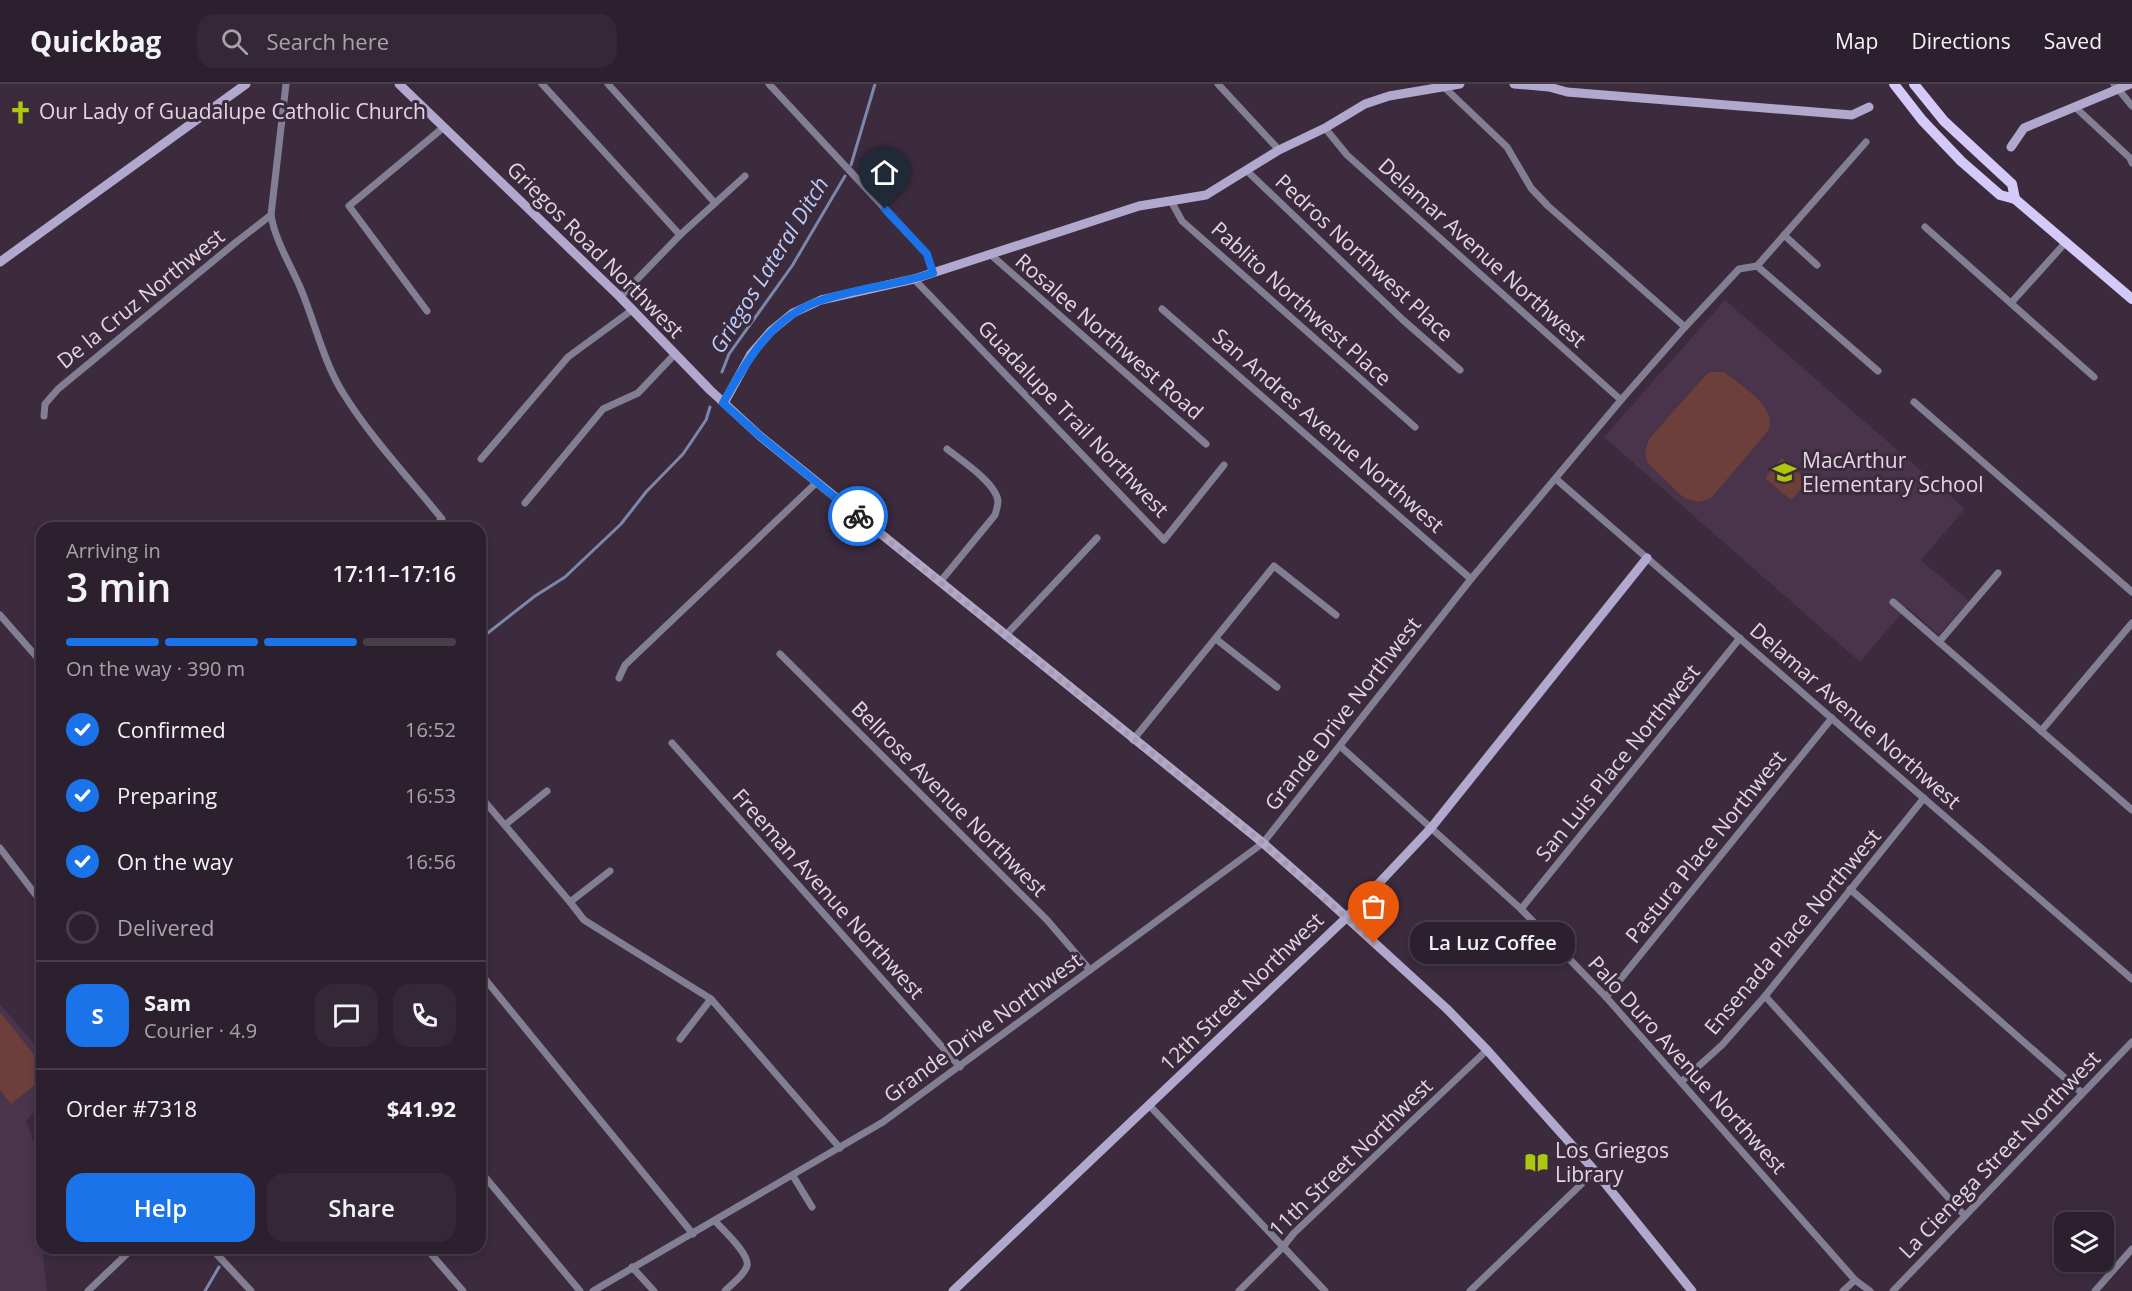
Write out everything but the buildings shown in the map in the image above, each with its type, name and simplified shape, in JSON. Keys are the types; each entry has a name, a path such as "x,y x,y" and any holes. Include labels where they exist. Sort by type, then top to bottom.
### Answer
{"main road":[{"path":"1894,84 1922,120 1961,160 2000,195 2016,199 2132,299"},
{"path":"1914,84 1944,121 2012,184 2016,199"}],"street":[{"path":"0,262 246,84"},
{"path":"286,84 272,215 273,227 343,392 367,427 442,519 439,522"},
{"name":"Griegos Road Northwest","path":"399,84 620,297 723,403 816,483 1263,843 1447,1009 1487,1050 1595,1171 1692,1291"},
{"path":"542,84 680,235"},
{"path":"608,84 716,203"},
{"path":"769,84 927,254 933,273"},
{"path":"1218,84 1279,150"},
{"path":"723,403 751,354 771,331 793,313 821,300 914,279 1139,206 1206,195 1279,150 1324,128 1365,104 1389,96 1460,84"},
{"path":"1514,84 1549,87 1567,92 1852,115 1869,107"},
{"path":"2011,147 2024,128 2075,107 2116,86 2130,84"},
{"path":"2116,86 2132,106"},
{"path":"1443,87 1503,142 1531,188 1548,206 1685,327"},
{"path":"2075,107 2130,158 2132,163"},
{"path":"427,311 349,206 444,127"},
{"name":"Delamar Avenue Northwest","path":"1324,128 1347,155 1621,400"},
{"name":"Grande Drive Northwest","path":"593,1291 883,1122 1263,843 1471,579 1621,400 1739,269 1757,266 1866,142"},
{"name":"Pedros Northwest Place","path":"1246,170 1403,320 1460,370"},
{"path":"620,297 680,235 745,176"},
{"name":"Pablito Northwest Place","path":"1172,201 1182,221 1415,427"},
{"name":"De la Cruz Northwest","path":"44,416 45,404 58,389 272,215"},
{"path":"1925,227 2094,376"},
{"path":"1784,235 1817,265"},
{"path":"2011,303 2066,242"},
{"name":"Rosalee Northwest Road","path":"990,254 1206,444"},
{"path":"1757,266 1878,371"},
{"name":"Guadalupe Trail Northwest","path":"914,279 1164,540 1224,465"},
{"name":"San Andres Avenue Northwest","path":"1162,309 1471,579"},
{"path":"481,459 568,357 632,310"},
{"path":"525,502 603,409 638,393 675,354"},
{"path":"1914,402 2132,592"},
{"path":"940,582 995,515 998,503 995,492 986,482 947,449"},
{"name":"Delamar Avenue Northwest","path":"1556,479 2132,979"},
{"path":"619,678 624,665 816,483"},
{"path":"1005,636 1097,538"},
{"name":"12th Street Northwest","path":"953,1291 1347,917 1431,828 1647,558"},
{"path":"1133,740 1274,566 1336,615"},
{"path":"1939,642 1998,573"},
{"path":"1893,602 2132,810"},
{"path":"0,615 36,656"},
{"path":"2041,731 2132,623"},
{"name":"San Luis Place Northwest","path":"1521,909 1740,638"},
{"path":"1216,639 1277,687"},
{"name":"Bellrose Avenue Northwest","path":"780,654 1047,920 1090,970"},
{"name":"Pastura Place Northwest","path":"1606,997 1832,718"},
{"name":"Freeman Avenue Northwest","path":"672,743 960,1067"},
{"name":"Palo Duro Avenue Northwest","path":"1340,746 1521,909 1606,997 1855,1280 1870,1291"},
{"path":"506,825 547,791"},
{"name":"Ensenada Place Northwest","path":"1681,1082 1722,1045 1765,996 1924,798"},
{"path":"486,803 584,920 711,999 840,1148"},
{"path":"0,848 36,895"},
{"path":"570,902 610,871"},
{"path":"1850,889 2082,1093"},
{"path":"486,980 693,1234"},
{"path":"1765,996 1965,1216"},
{"path":"680,1039 711,999"},
{"name":"La Cienega Street Northwest","path":"1893,1291 2132,1042"},
{"name":"11th Street Northwest","path":"1239,1291 1294,1233 1487,1050"},
{"path":"1149,1105 1324,1291"},
{"path":"1470,1291 1595,1171"},
{"path":"793,1176 812,1207"},
{"path":"486,1178 580,1291"},
{"path":"715,1221 744,1253 747,1260 744,1272 725,1291"},
{"path":"2095,1291 2132,1249"},
{"path":"88,1291 127,1254"},
{"path":"217,1254 251,1291"},
{"path":"431,1254 463,1291"},
{"path":"632,1267 654,1291"},
{"path":"1843,1291 1855,1280"}],"shaded area":[{"name":"MacArthur Elementary School","path":"1725,300 1965,509 1921,560 1969,601 1939,635 1907,607 1860,662 1604,437"},
{"path":"1710,372 1724,372 1757,398 1764,406 1770,423 1767,432 1711,498 1699,502 1684,498 1648,463 1645,453 1649,439"},
{"path":"1782,458 1808,481 1791,500 1765,478"},
{"path":"0,1004 36,1046 36,1111 26,1120 36,1151 36,1254 44,1254 47,1291 0,1291"},
{"path":"0,1012 36,1057 36,1084 11,1104 0,1090"}],"waterway":[{"name":"Griegos Lateral Ditch","path":"851,165 875,84"},
{"name":"Griegos Lateral Ditch","path":"722,372 729,354 792,266 845,176"},
{"name":"Griegos Lateral Ditch","path":"486,634 535,596 565,577 621,524 646,492 683,454 706,420 710,407"},
{"name":"Griegos Lateral Ditch","path":"205,1291 219,1267"}],"way so far":[{"path":"858,516 1263,843 1374,943"}],"place":[{"name":"Our Lady of Guadalupe Catholic Church","path":"21,112"},
{"name":"MacArthur Elementary School","path":"1784,473"},
{"name":"La Luz Coffee","path":"1374,943"},
{"name":"Los Griegos Library","path":"1537,1163"}],"route":[{"path":"858,516 723,403 751,354 771,331 793,313 821,300 933,273 927,254 885,209"}]}
